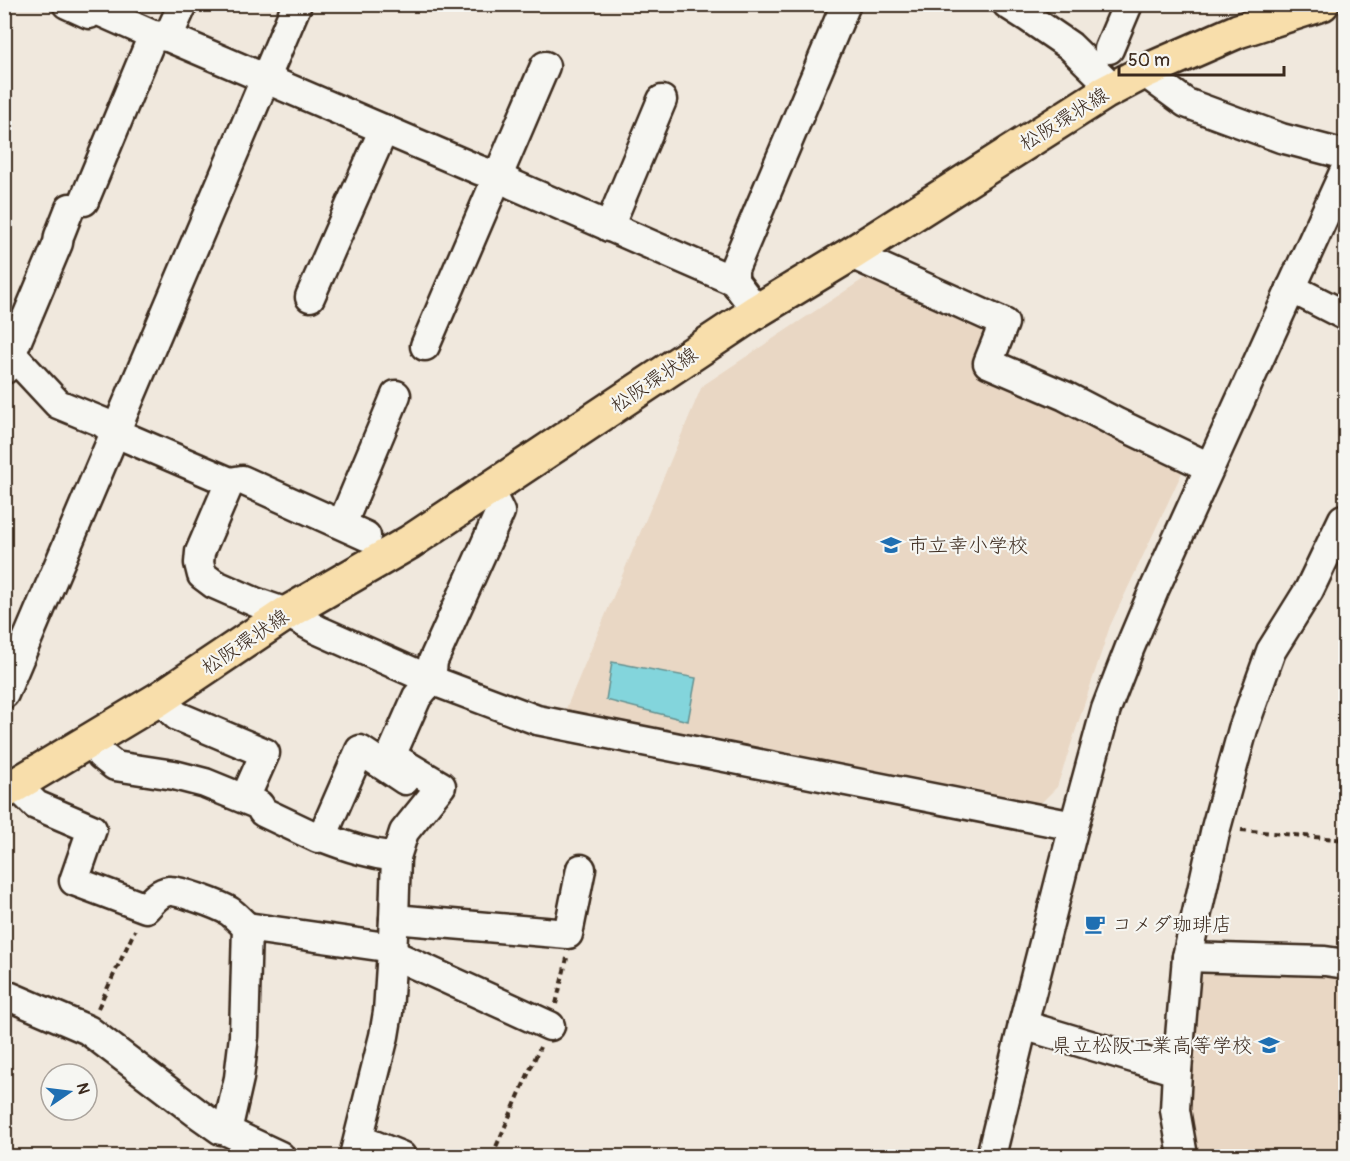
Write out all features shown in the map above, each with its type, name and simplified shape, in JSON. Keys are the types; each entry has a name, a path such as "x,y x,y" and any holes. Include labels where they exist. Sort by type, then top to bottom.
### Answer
{"main road":[{"name":"松阪環状線","path":"10,788 159,699 287,613 410,542 757,311 1113,88 1238,31 1322,4"}],"street":[{"path":"183,4 161,36 59,236 58,243 7,357 58,404 102,422 116,433 230,482 242,480 354,530 396,395"},
{"path":"4,694 297,4"},
{"path":"735,281 734,269 846,4"},
{"path":"1007,4 1070,46 1113,88"},
{"path":"1109,49 1128,4"},
{"path":"78,9 94,9 266,79 497,176 735,281 757,311"},
{"path":"425,346 545,66"},
{"path":"1144,72 1186,103 1281,138 1346,155"},
{"path":"609,227 662,100"},
{"path":"310,297 384,129"},
{"path":"991,1156 1074,826 1106,709 1158,580 1346,168"},
{"path":"851,254 1004,323 988,363 1065,396 1209,467"},
{"path":"1292,288 1346,316"},
{"path":"230,482 200,552 199,563 202,575 214,584 287,613 318,630 431,680 537,720 1074,826"},
{"path":"401,1156 356,1148 388,1012 396,857 404,832 441,786 391,756 417,697 431,680 433,661 500,512 489,490"},
{"path":"1183,1156 1175,1110 1187,957 1216,828 1243,729 1271,651 1310,590 1343,519"},
{"path":"159,699 177,716 265,753 245,798"},
{"path":"322,837 360,750 432,798"},
{"path":"101,755 115,766 174,775 205,783 245,798 259,805 263,812 318,838 322,837 377,855 396,857"},
{"path":"10,788 36,805 92,829 74,881 146,908 160,895 167,891 174,892 230,911 247,927 392,951 550,1026"},
{"path":"394,919 568,934 581,869"},
{"path":"227,1131 239,1078 244,1036 247,927"},
{"path":"1187,957 1325,961 1346,964"},
{"path":"4,994 88,1030 220,1130 227,1131 280,1156"},
{"path":"1023,1025 1177,1071"}],"path":[{"path":"1216,828 1346,840"},
{"path":"88,1030 146,908"},
{"path":"492,1156 550,1026 569,949"}],"shaded area":[{"name":"市立幸小学校","path":"874,272 994,327 978,367 1186,464 1110,626 1057,787 1037,807 565,711 702,386"},
{"name":"県立松阪工業高等学校","path":"1206,968 1345,976 1345,1156 1192,1156 1188,1104 1197,987"}],"water":[{"path":"612,662 696,678 688,721 606,700"}],"place":[{"name":"市立幸小学校","path":"891,545"},
{"name":"コメダ珈琲店","path":"1095,924"},
{"name":"県立松阪工業高等学校","path":"1269,1045"}]}
